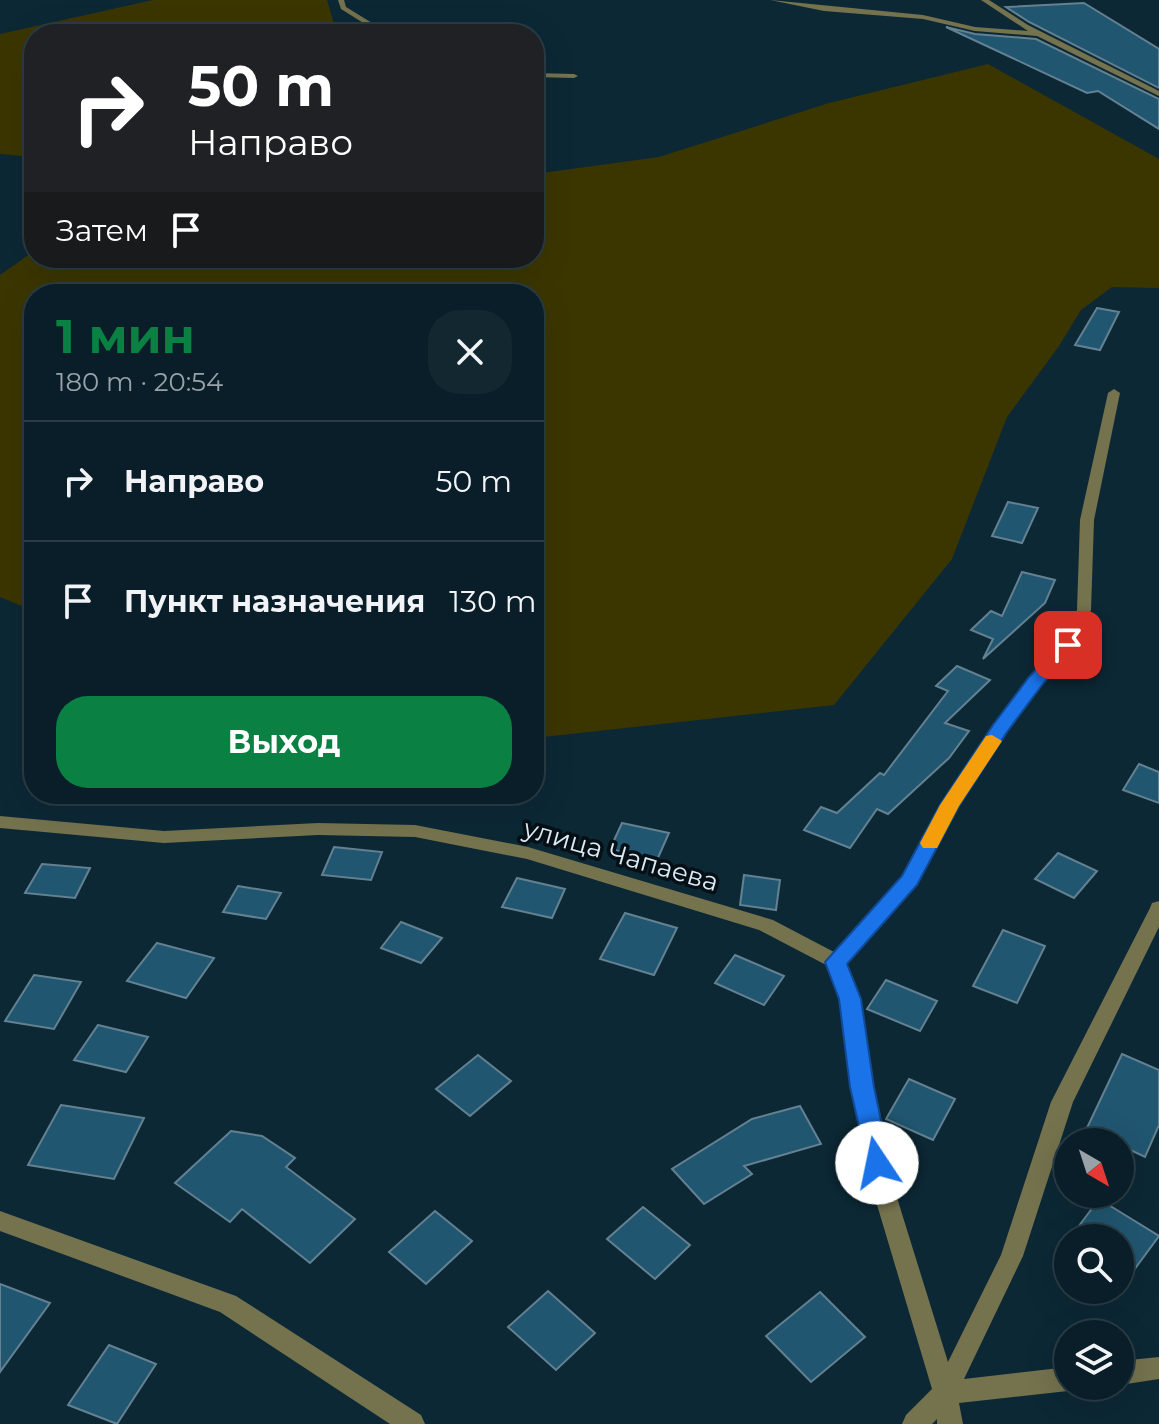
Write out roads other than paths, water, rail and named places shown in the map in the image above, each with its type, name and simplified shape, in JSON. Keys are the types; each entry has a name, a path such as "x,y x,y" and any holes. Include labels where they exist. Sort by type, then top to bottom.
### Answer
{"street":[{"path":"341,0 343,8 369,24"},
{"path":"773,0 824,9 923,17 975,29 1039,34"},
{"path":"984,0 1039,34 1119,71 1159,94"},
{"path":"544,75 574,76"},
{"path":"950,1424 945,1393 883,1188 862,1087 850,999 836,962 910,880 950,805 1000,729 1035,681 1068,645 1084,610 1087,520 1114,393"},
{"name":"улица Чапаева","path":"0,822 164,837 318,829 415,831 528,853 753,921 836,962"},
{"path":"915,1424 945,1393 1012,1256 1062,1102 1159,908"},
{"path":"0,1221 228,1304 412,1424"},
{"path":"1134,1371 1159,1368"},
{"path":"945,1393 1054,1381"}]}
